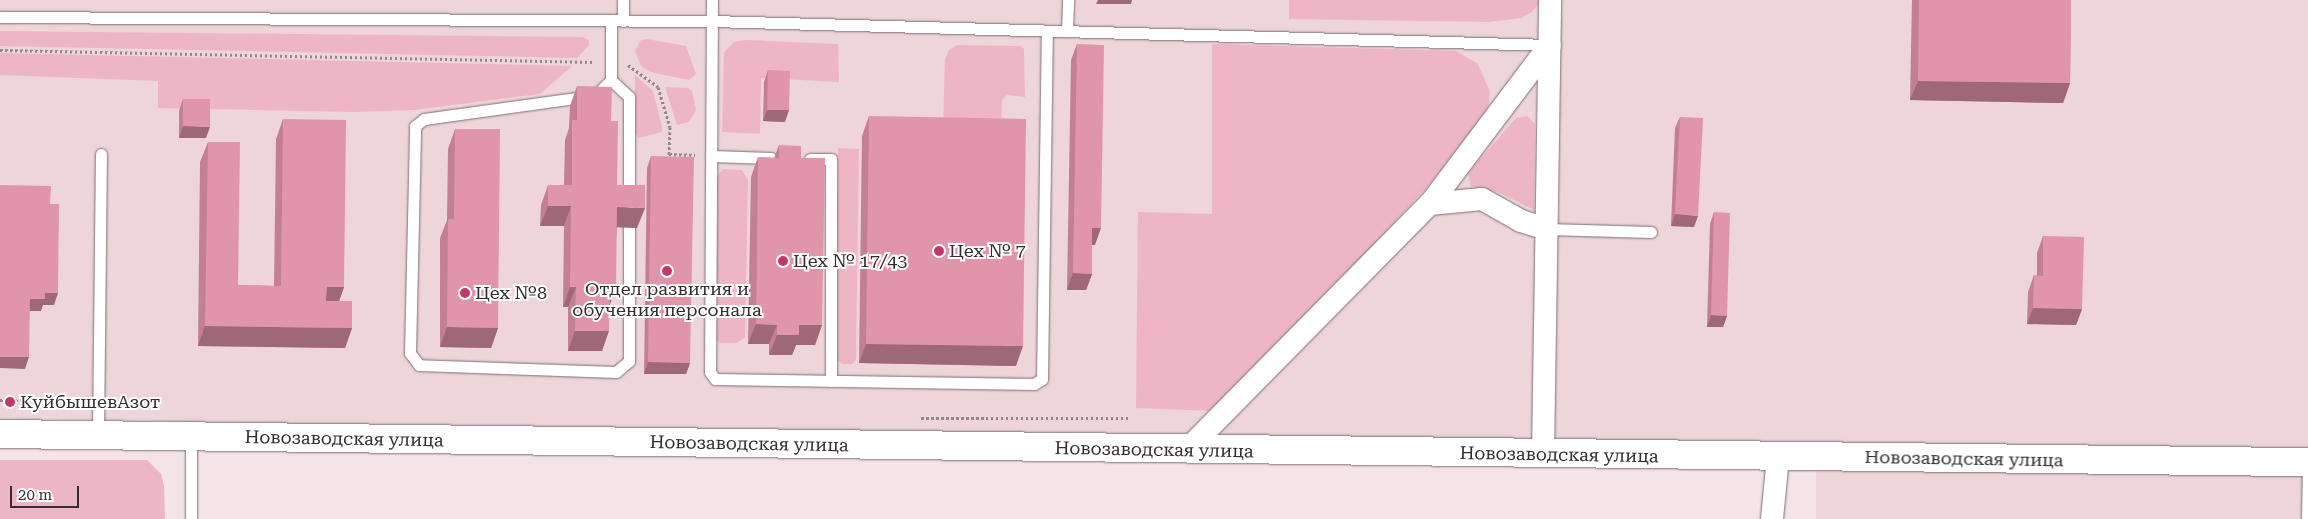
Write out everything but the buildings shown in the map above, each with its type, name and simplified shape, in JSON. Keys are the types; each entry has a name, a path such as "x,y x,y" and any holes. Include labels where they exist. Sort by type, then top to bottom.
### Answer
{"main road":[{"name":"Новозаводская улица","path":"0,434 1187,450 2308,462"}],"street":[{"path":"1543,454 1550,0"},
{"path":"1187,450 1430,204 1550,45"},
{"path":"1430,204 1482,199 1521,221 1547,228"},
{"path":"1772,519 1778,457"}],"lane":[{"path":"623,0 623,21"},
{"path":"712,0 710,372 715,379 1034,384 1042,379 1047,30"},
{"path":"1067,31 1068,0"},
{"path":"0,16 712,21 1550,45"},
{"path":"610,80 629,96 629,361 616,372 419,365 410,353 415,126 424,119 596,95 610,80 611,21"},
{"path":"98,435 101,154"},
{"path":"711,156 782,158"},
{"path":"802,158 831,159 831,381"},
{"path":"1547,228 1650,232"},
{"path":"191,437 191,519"},
{"path":"2307,519 2308,462"}],"path":[{"path":"0,50 611,62 633,66 658,88 670,127 668,161"},
{"path":"669,154 711,156"},
{"path":"0,400 74,399"}],"shaded area":[{"path":"0,0 2308,0 2308,462 0,418"},
{"path":"1289,0 1542,0 1532,12 1521,18 1489,22 1289,19"},
{"path":"0,31 583,37 589,40 589,45 577,58 0,46"},
{"path":"647,39 686,46 696,74 689,80 650,72 641,66 635,51 641,40"},
{"path":"745,40 838,44 839,82 761,78 760,134 722,132 724,52 734,42"},
{"path":"1212,44 1456,51 1478,64 1490,92 1488,110 1477,128 1429,185 1225,405 1211,411 1136,408 1138,212 1212,214"},
{"path":"957,45 1020,46 1024,49 1025,97 1007,95 1002,100 1001,131 943,127 945,59 949,50"},
{"path":"0,53 572,66 540,94 414,110 354,112 158,108 158,81 0,75"},
{"path":"635,75 653,91 662,127 662,132 639,138 635,133"},
{"path":"665,87 688,88 692,91 696,110 689,122 677,125"},
{"path":"1527,116 1535,124 1534,210 1500,193 1471,186 1468,173 1516,118"},
{"path":"838,148 859,149 856,360 852,364 842,364 837,360"},
{"path":"723,169 742,170 748,180 745,337 737,343 720,343 716,338 716,178"},
{"path":"0,460 147,460 161,474 164,486 165,519 0,519"},
{"path":"1816,462 2308,468 2308,519 1816,519"}],"place":[{"name":"Цех № 7","path":"939,251"},
{"name":"Цех № 17/43","path":"783,261"},
{"name":"Отдел развития и обучения персонала","path":"667,271"},
{"name":"Цех №8","path":"465,293"},
{"name":"КуйбышевАзот","path":"10,402"}]}
